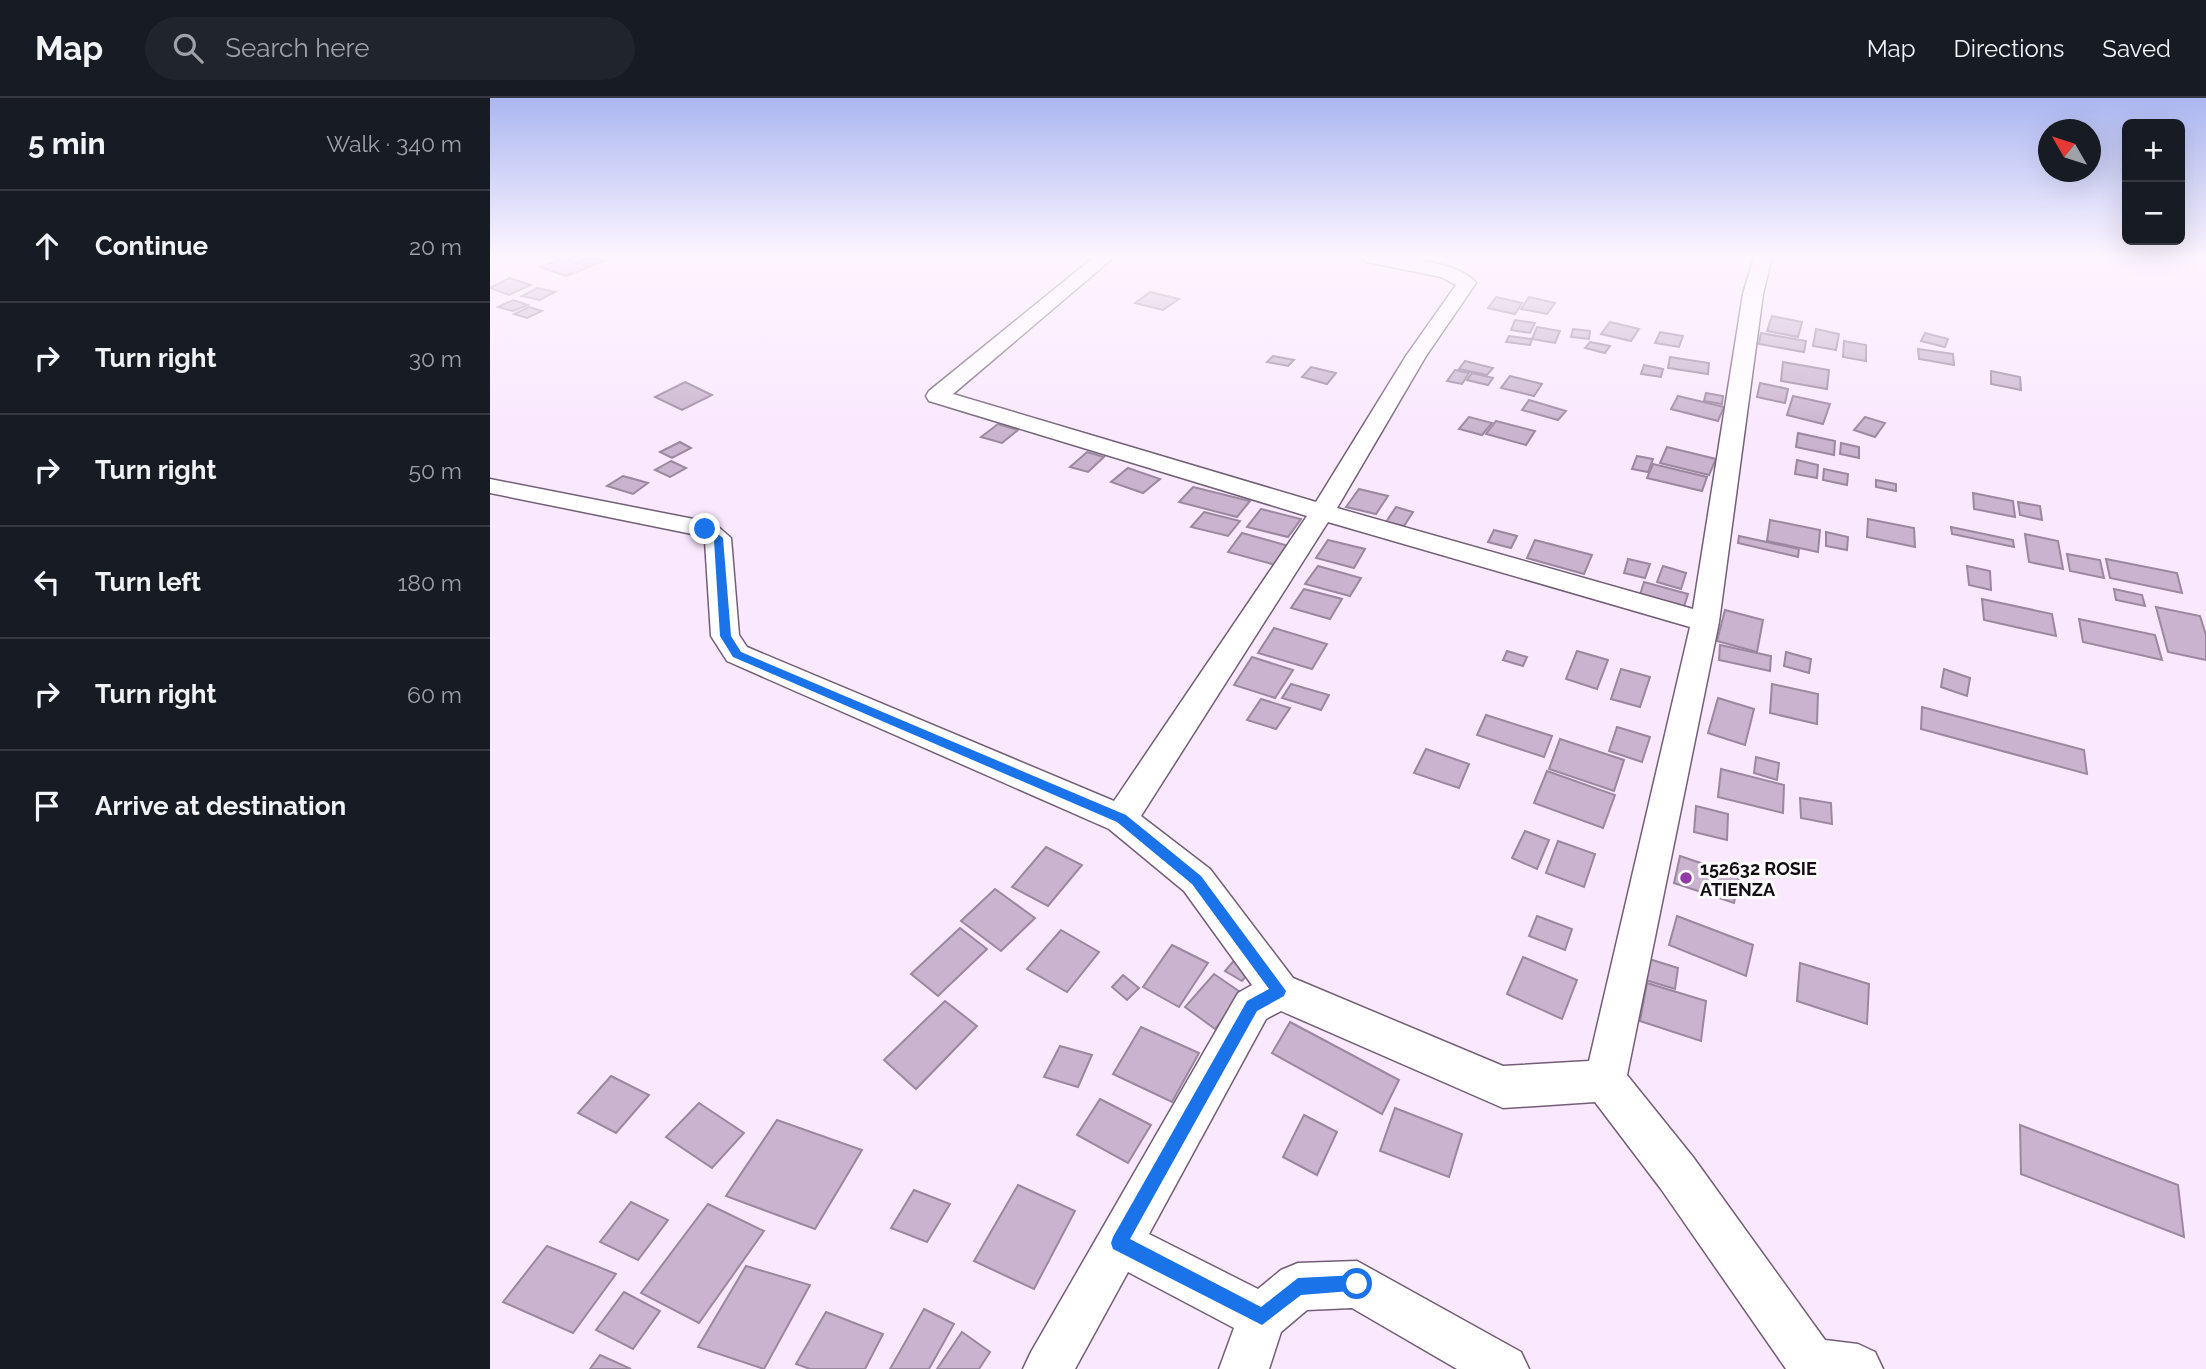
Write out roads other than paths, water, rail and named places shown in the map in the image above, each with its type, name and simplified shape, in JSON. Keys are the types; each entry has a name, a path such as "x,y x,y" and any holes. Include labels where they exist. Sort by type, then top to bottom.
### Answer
{"street":[{"path":"1033,316 937,396 1322,512 1705,622"},
{"path":"1121,819 1322,512 1416,356 1444,316"},
{"path":"1605,1081 1705,622 1750,316"},
{"path":"490,486 705,529 719,538 725,636 737,654 1121,819 1197,880 1279,991 1503,1087 1605,1081"},
{"path":"1048,1369 1252,1006 1279,991"},
{"path":"1605,1081 1829,1367"},
{"path":"1119,1243 1262,1317"},
{"path":"1244,1369 1262,1317 1298,1287 1357,1284 1504,1369"}],"place":[{"name":"152632 ROSIE ATIENZA","path":"1686,878"}]}
